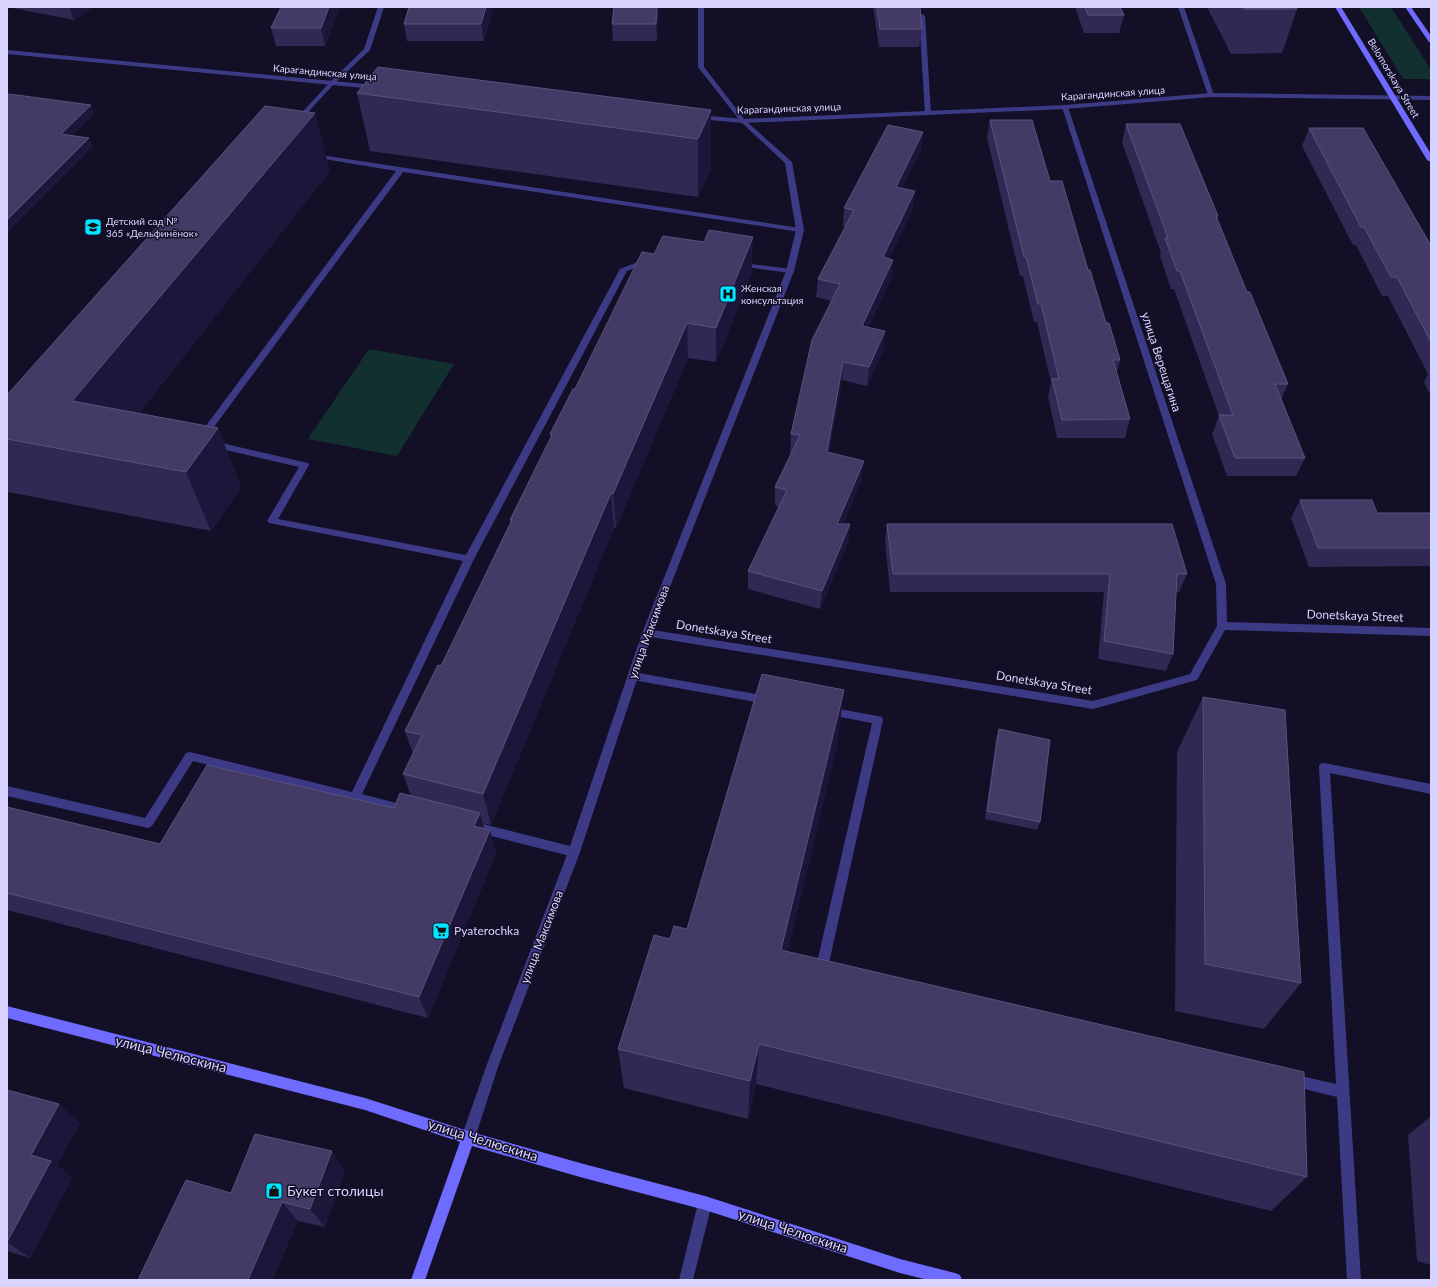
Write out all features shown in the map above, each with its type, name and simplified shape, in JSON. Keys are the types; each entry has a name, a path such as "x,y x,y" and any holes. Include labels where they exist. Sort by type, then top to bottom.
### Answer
{"main road":[{"name":"Belomorskaya Street","path":"1338,7 1431,160"},
{"path":"1408,7 1431,41"},
{"name":"улица Челюскина","path":"7,1012 365,1104 468,1138 580,1170 705,1203 900,1266 955,1280"},
{"name":"улица Максимова","path":"418,1280 468,1138"}],"street":[{"path":"292,128 332,83 367,50 381,7"},
{"name":"улица Максимова","path":"468,1138 492,1068 574,852 647,633 790,271 800,230 788,162 743,121 701,67 701,7"},
{"path":"1181,7 1211,95"},
{"path":"922,16 928,113"},
{"name":"Карагандинская улица","path":"7,52 379,87"},
{"name":"Карагандинская улица","path":"688,116 743,121 1065,107 1211,95 1431,98"},
{"name":"улица Верещагина","path":"1065,107 1221,584 1222,626"},
{"path":"310,156 800,230"},
{"path":"401,169 200,441 304,465 272,521 469,559"},
{"path":"355,797 469,559 624,269 658,257"},
{"path":"728,263 790,271"},
{"name":"Donetskaya Street","path":"647,633 1093,705 1193,677 1222,626 1431,632"},
{"path":"633,676 779,702"},
{"path":"817,709 878,720 822,967 837,971"},
{"path":"7,791 148,823 190,756 415,812"},
{"path":"1354,1280 1324,767 1431,788"},
{"path":"468,826 574,852"},
{"path":"1281,1077 1343,1092"},
{"path":"686,1280 705,1203"}],"green space":[{"path":"1359,7 1391,7 1431,70 1431,79 1403,79"},
{"path":"369,349 454,364 397,456 308,439"}],"building":[{"path":"281,7 329,7 321,28 271,28"},
{"path":"409,7 486,7 481,24 404,24"},
{"path":"614,7 657,7 656,24 612,24"},
{"path":"877,7 920,7 922,29 880,29"},
{"path":"1085,7 1120,7 1124,15 1088,15"},
{"path":"1243,7 1296,7 1297,9 1244,9"},
{"path":"378,67 711,110 698,139 357,93"},
{"path":"9,94 91,105 61,134 89,138 7,220 7,96"},
{"path":"265,106 315,113 72,401 218,428 186,472 7,439 7,395"},
{"path":"990,120 1032,120 1050,181 1062,181 1088,270 1090,270 1106,323 1109,323 1120,360 1113,360 1130,419 1062,420 1052,379 1059,379 1041,304 1038,304 1026,257 1024,257"},
{"path":"1126,124 1180,124 1218,216 1216,216 1247,292 1250,292 1288,384 1275,384 1305,458 1235,458 1219,415 1233,415 1180,271 1177,271 1165,238 1168,238"},
{"path":"888,125 923,132 896,187 915,191 883,257 893,260 862,326 885,331 869,367 843,362 827,452 864,461 837,524 850,524 822,591 748,571 787,490 775,487 800,435 791,434 812,340 840,284 818,279 854,210 844,208"},
{"path":"1309,128 1363,128 1431,244 1431,342 1397,277 1391,277 1364,227 1361,227"},
{"path":"709,230 753,237 716,328 687,323 613,494 611,493 483,794 403,774 422,735 405,731 438,665 441,666 552,435 550,434 573,389 575,389 642,252 654,254 663,236 704,242"},
{"path":"1300,500 1372,500 1377,513 1431,513 1431,548 1318,548"},
{"path":"887,524 1172,524 1187,574 1177,574 1173,654 1104,641 1110,574 893,574"},
{"path":"762,674 844,690 781,950 1304,1072 1307,1177 759,1044 750,1081 618,1049 654,935 670,939 674,926 687,929"},
{"path":"1203,697 1285,710 1301,983 1205,964"},
{"path":"999,729 1050,740 1040,822 987,811"},
{"path":"207,765 394,808 400,793 480,813 474,826 490,830 419,997 7,893 7,807 160,844"},
{"path":"7,1090 59,1104 31,1155 51,1161 7,1242"},
{"path":"255,1134 332,1151 310,1209 282,1202 248,1280 138,1280 186,1180 231,1193"}],"place":[{"name":"Детский сад № 365 «Дельфинёнок»","path":"93,227"},
{"name":"Женская консультация","path":"728,294"},
{"name":"Pyaterochka","path":"441,931"},
{"name":"Букет столицы","path":"274,1191"}]}
